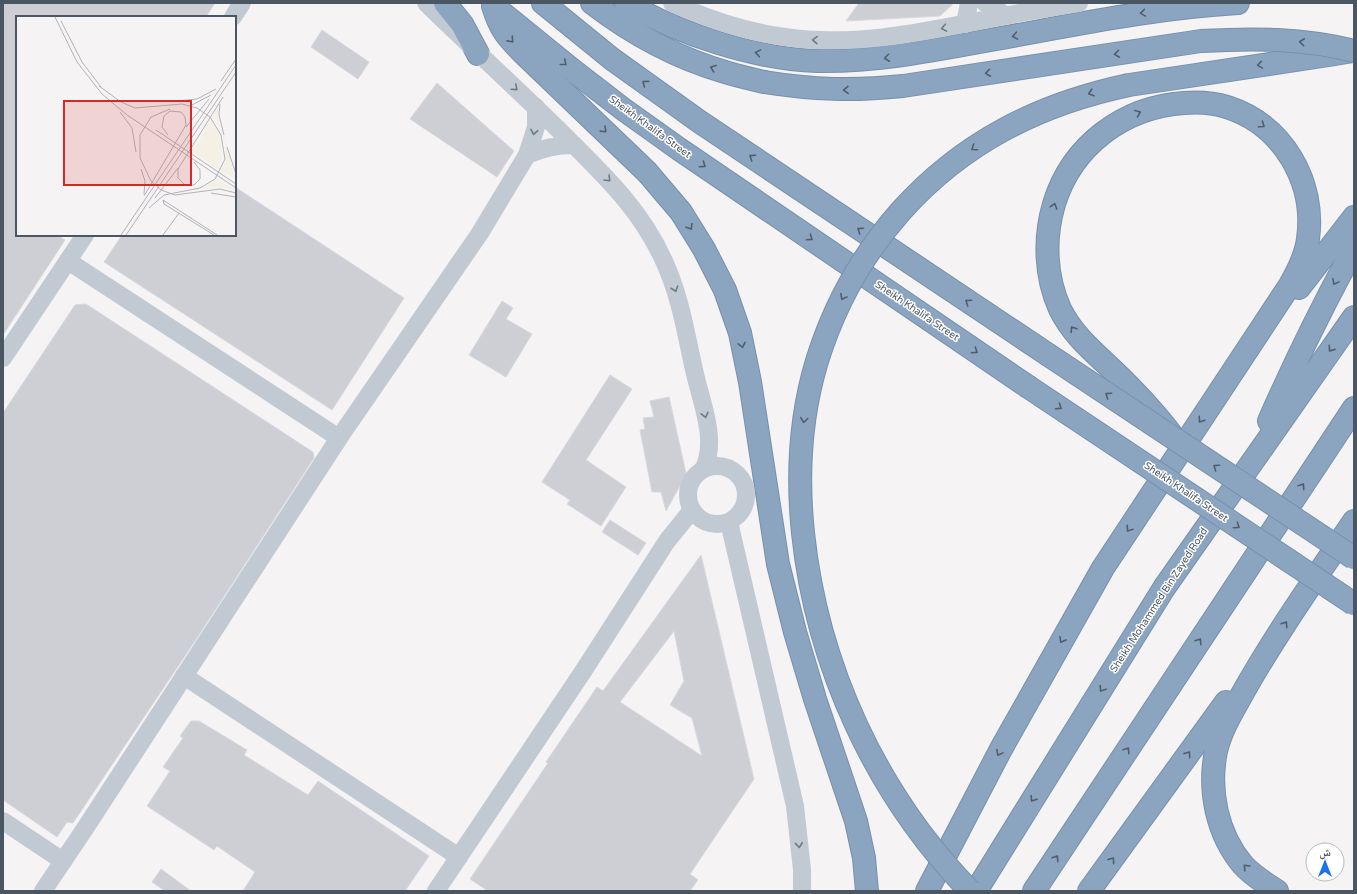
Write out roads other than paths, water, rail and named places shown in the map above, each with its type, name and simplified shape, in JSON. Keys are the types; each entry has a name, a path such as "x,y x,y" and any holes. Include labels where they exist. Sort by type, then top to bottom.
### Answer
{"highway":[{"path":"445,3 462,24 478,54"},
{"path":"543,3 612,59 680,109 1354,558"},
{"path":"592,3 613,20 686,58 724,72 764,82 799,88 833,90 868,89 911,85 1201,41 1229,39 1286,40 1314,43 1354,51"},
{"path":"626,3 671,25 747,51 816,61 844,61 900,56 1161,10 1238,3"},
{"path":"492,4 507,37 647,172 681,212 704,249 725,290 740,333 750,382 778,564 795,632 815,699 856,821 864,858 867,891"},
{"name":"Sheikh Khalifa Street","path":"492,4 575,72 679,149 1027,386 1346,598 1354,612"},
{"path":"970,891 934,851 896,798 861,736 825,645 810,581 802,517 801,453 804,422 809,391 817,361 827,331 840,302 854,275 871,249 890,224 917,195 958,159 1011,125 1068,100 1098,91 1354,51"},
{"path":"927,891 1001,749 1103,568 1290,285 1301,264 1308,240 1310,216 1306,192 1298,169 1285,148 1268,130 1248,116 1226,106 1197,102 1167,104 1139,112 1113,125 1090,144 1071,167 1058,193 1049,222 1047,251 1050,280 1060,308 1075,334 1139,396 1174,438"},
{"path":"1222,388 1354,217"},
{"path":"1252,461 1292,369 1322,307 1354,248"},
{"name":"Sheikh Mohammed Bin Zayed Road","path":"976,891 1164,588 1354,317"},
{"path":"1034,891 1354,408"},
{"path":"1276,891 1244,866 1231,848 1219,819 1214,800 1213,775 1216,750 1224,726 1264,656 1354,521"},
{"path":"1089,891 1219,712 1264,656"}],"street":[{"path":"234,16 242,3"},
{"path":"426,3 478,54 536,107 613,184 633,208 650,233 676,290 684,318 710,438 708,460 704,468 694,476 689,486 688,498 692,510 696,516 708,523 715,524 729,522 735,518 743,508 746,495 744,483 736,472 724,466 704,468"},
{"path":"672,3 700,15 760,33 786,38 843,41 907,35 1005,15 1079,3"},
{"path":"965,24 969,3"},
{"path":"985,3 1005,15"},
{"path":"43,891 339,438 480,233 531,146 536,127 536,107"},
{"path":"527,155 550,146 573,145"},
{"path":"3,358 85,236"},
{"path":"68,261 339,438"},
{"path":"436,891 584,670 667,541 692,510"},
{"path":"729,522 795,806 802,870 802,891"},
{"path":"184,676 459,857"},
{"path":"3,821 63,861"}]}
